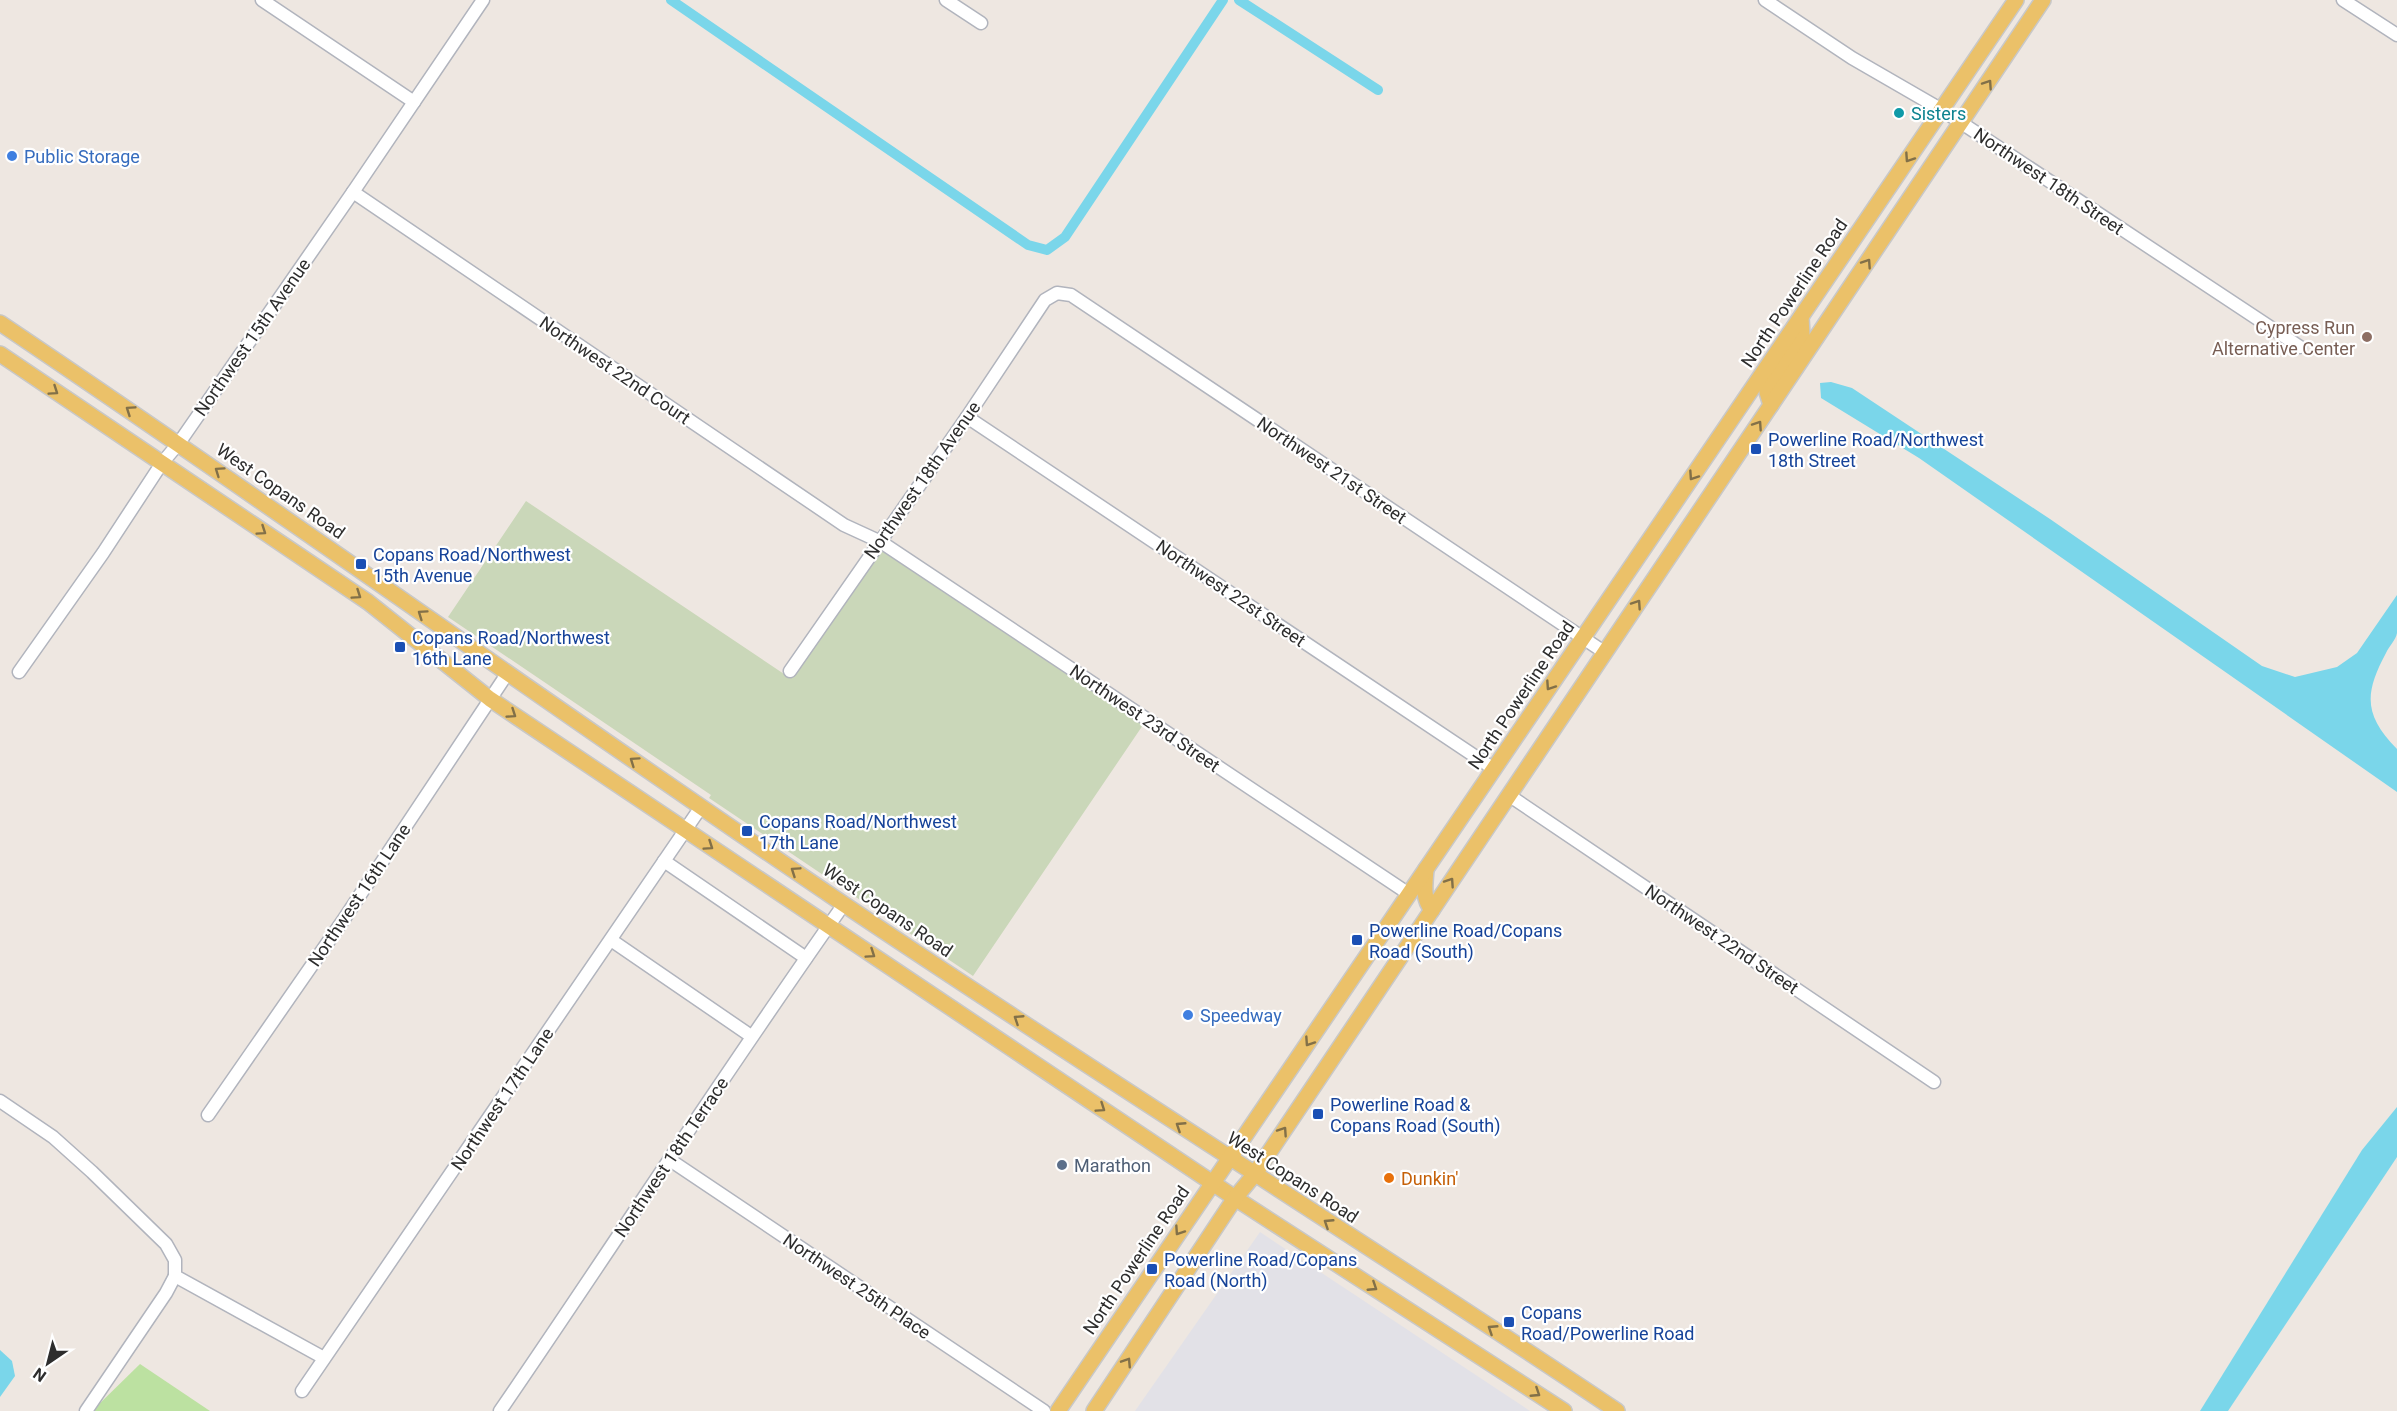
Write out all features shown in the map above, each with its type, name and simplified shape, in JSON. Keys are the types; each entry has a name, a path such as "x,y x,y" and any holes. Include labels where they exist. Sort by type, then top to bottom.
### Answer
{"main road":[{"name":"North Powerline Road","path":"1058,1411 1211,1182 1229,1159 2016,0"},
{"path":"1094,1411 1235,1198 1254,1175 2043,0"},
{"path":"1771,405 1767,392 1768,385 1802,335 1801,317"},
{"name":"West Copans Road","path":"0,323 179,442 507,674 844,904 1229,1159 1617,1411"},
{"path":"0,354 368,602 490,699 1235,1198 1564,1411"},
{"path":"1425,869 1424,895 1426,903 1432,910"}],"street":[{"path":"262,0 414,102"},
{"name":"Northwest 15th Avenue","path":"19,672 104,553 162,464 353,192 483,0"},
{"path":"946,0 981,23"},
{"name":"Northwest 18th Street","path":"1765,0 1852,58 1942,110 2300,347"},
{"path":"2343,0 2397,35"},
{"name":"Northwest 22nd Court","path":"353,192 844,525 881,542"},
{"name":"Northwest 18th Avenue","path":"790,671 865,560 881,542 968,417 1045,300 1057,292"},
{"name":"Northwest 21st Street","path":"1057,292 1071,295 1604,652"},
{"name":"Northwest 22st Street","path":"968,417 1494,769"},
{"name":"Northwest 23rd Street","path":"881,542 1409,894"},
{"name":"Northwest 16th Lane","path":"208,1115 344,919 507,674"},
{"name":"Northwest 22nd Street","path":"1509,796 1934,1082"},
{"name":"Northwest 17th Lane","path":"302,1391 701,807"},
{"path":"664,861 806,958"},
{"name":"Northwest 18th Terrace","path":"500,1411 670,1161 751,1036 844,904"},
{"path":"611,940 751,1036"},
{"path":"0,1101 53,1137 92,1172 166,1244 175,1260 176,1276 166,1293 86,1411"},
{"name":"Northwest 25th Place","path":"670,1161 1044,1411"},
{"path":"176,1276 324,1358"}],"shaded area":[{"path":"1260,1232 1530,1411 1135,1411"}],"green space":[{"path":"526,501 790,678 879,548 1143,725 973,976 709,798 711,795 448,617"},
{"path":"140,1364 210,1411 92,1411"}],"water":[{"path":"1831,382 1852,388 2050,519 2262,666 2295,677 2337,667 2357,653 2397,595 2397,633 2374,681 2371,704 2378,725 2397,749 2397,792 1919,458 1821,398 1820,383"},
{"path":"2397,1107 2397,1157 2228,1411 2200,1411 2362,1150"},
{"path":"0,1350 12,1361 15,1376 0,1397"}],"waterway":[{"path":"671,0 1028,245 1047,250 1065,237 1223,0"},
{"path":"1239,0 1378,90"}],"place":[{"name":"Sisters","path":"1899,113"},
{"name":"Public Storage","path":"12,156"},
{"name":"Cypress Run Alternative Center","path":"2367,337"},
{"name":"Powerline Road/Northwest 18th Street","path":"1756,449"},
{"name":"Copans Road/Northwest 15th Avenue","path":"361,564"},
{"name":"Copans Road/Northwest 16th Lane","path":"400,647"},
{"name":"Copans Road/Northwest 17th Lane","path":"747,831"},
{"name":"Powerline Road/Copans Road (South)","path":"1357,940"},
{"name":"Speedway","path":"1188,1015"},
{"name":"Powerline Road & Copans Road (South)","path":"1318,1114"},
{"name":"Marathon","path":"1062,1165"},
{"name":"Dunkin'","path":"1389,1178"},
{"name":"Powerline Road/Copans Road (North)","path":"1152,1269"},
{"name":"Copans Road/Powerline Road","path":"1509,1322"}]}
